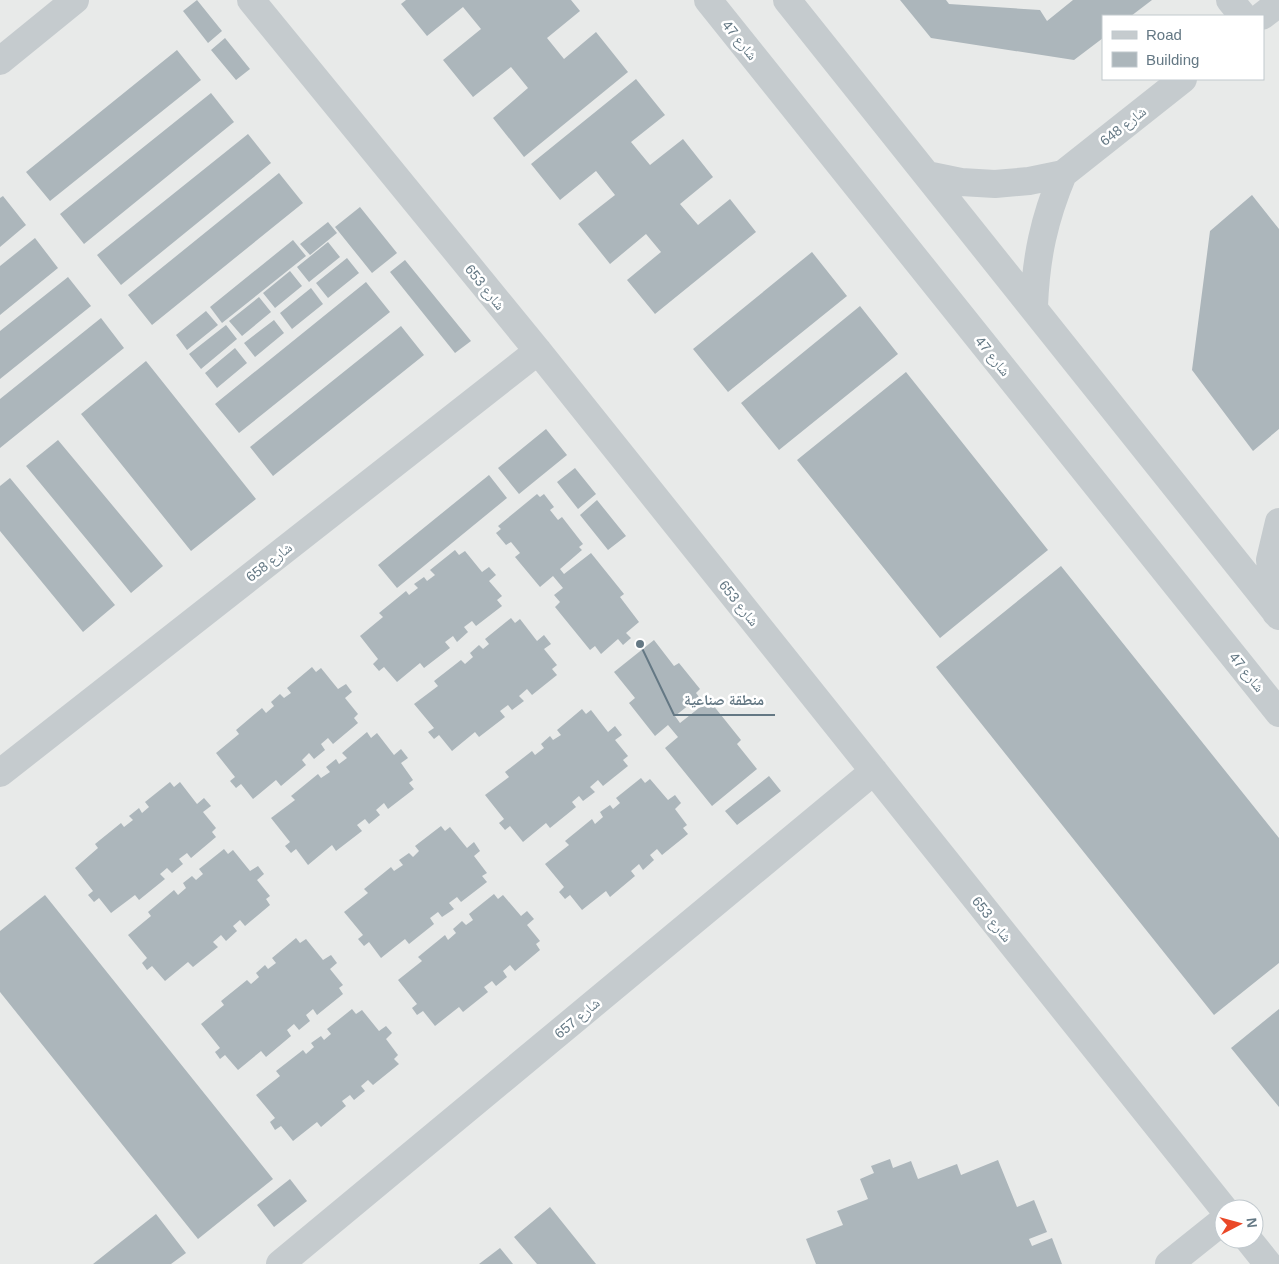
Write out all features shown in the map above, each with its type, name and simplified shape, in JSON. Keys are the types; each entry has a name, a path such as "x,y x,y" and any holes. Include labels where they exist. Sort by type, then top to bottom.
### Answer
{"street":[{"path":"0,61 75,0"},
{"name":"شارع 653","path":"251,0 538,351 1216,1199"},
{"name":"شارع 47","path":"708,0 1279,713"},
{"path":"788,0 1278,614"},
{"path":"1230,0 1242,15"},
{"path":"1263,15 1279,2"},
{"name":"شارع 648","path":"927,175 960,182 995,184 1030,181 1063,174 1182,80"},
{"name":"شارع 648","path":"1034,306 1035,272 1040,238 1050,205 1063,174"},
{"name":"شارع 658","path":"0,773 538,351"},
{"path":"1278,614 1270,560 1279,522"},
{"name":"شارع 657","path":"280,1264 874,771"},
{"path":"1169,1264 1214,1228"},
{"path":"1256,1249 1268,1264"}],"shaded area":[{"path":"0,0 1279,0 1279,1264 0,1264"}],"building":[{"path":"197,0 222,31 208,43 183,11"},
{"path":"406,0 571,0 580,11 547,38 564,59 596,32 628,72 524,157 493,118 528,88 511,67 473,97 443,60 481,29 463,7 427,36 401,4"},
{"path":"900,0 946,0 949,4 1040,10 1047,21 1073,0 1152,0 1132,15 1102,15 1102,39 1074,60 931,38"},
{"path":"225,38 250,69 236,80 211,50"},
{"path":"177,50 201,80 50,201 26,172"},
{"path":"636,79 665,115 631,142 650,165 683,139 713,177 680,204 698,225 730,199 756,232 655,314 627,280 661,252 646,234 610,264 578,224 615,195 596,171 560,200 531,164"},
{"path":"211,93 234,122 84,244 60,214"},
{"path":"248,134 271,163 121,285 97,255"},
{"path":"279,173 303,203 152,325 128,295"},
{"path":"1252,195 1279,229 1279,429 1253,451 1192,370 1210,231"},
{"path":"3,196 26,225 0,247 0,198"},
{"path":"360,207 397,253 372,273 335,227"},
{"path":"328,222 337,233 310,255 300,244"},
{"path":"35,238 58,268 0,315 0,266"},
{"path":"293,240 306,256 222,323 210,307"},
{"path":"328,242 340,257 309,282 297,267"},
{"path":"812,252 847,296 728,392 693,349"},
{"path":"347,258 359,273 328,298 316,283"},
{"path":"405,260 471,341 455,353 390,272"},
{"path":"290,271 302,286 275,308 263,293"},
{"path":"68,277 91,306 0,379 0,331"},
{"path":"366,282 390,312 239,433 215,404"},
{"path":"311,288 323,304 292,329 280,313"},
{"path":"259,297 271,312 242,336 229,321"},
{"path":"860,306 898,354 779,450 741,403"},
{"path":"206,311 218,325 187,350 176,335"},
{"path":"101,318 124,348 0,448 0,399"},
{"path":"274,320 284,333 255,357 244,343"},
{"path":"226,325 237,339 201,369 189,354"},
{"path":"401,326 424,355 273,476 250,447"},
{"path":"235,348 247,363 217,388 205,373"},
{"path":"146,361 256,499 191,551 81,414"},
{"path":"906,372 1048,550 940,638 797,460"},
{"path":"546,429 567,455 519,494 498,468"},
{"path":"58,440 163,566 131,593 26,466"},
{"path":"575,468 596,494 578,509 557,482"},
{"path":"489,475 507,498 397,588 378,565"},
{"path":"10,478 115,605 83,632 0,531 0,486"},
{"path":"537,494 540,497 544,494 554,507 550,510 558,520 562,517 583,544 579,547 582,550 560,569 564,574 591,553 624,594 620,597 639,622 626,633 631,638 623,645 618,639 601,654 595,646 590,650 555,607 560,602 554,595 563,588 553,576 540,587 515,557 520,553 511,542 506,545 496,533 501,529 498,526"},
{"path":"597,500 626,536 608,550 580,515"},
{"path":"455,550 459,555 465,551 482,572 489,567 496,575 489,581 502,596 497,600 502,606 476,626 472,621 464,627 468,632 457,642 453,636 445,642 450,648 424,668 420,663 397,682 384,667 379,671 373,664 378,659 360,636 383,617 379,613 406,591 409,595 418,588 414,584 424,577 427,581 435,575 430,570"},
{"path":"1061,566 1279,838 1279,963 1214,1015 936,667"},
{"path":"511,618 515,623 520,619 537,641 544,635 551,644 544,649 557,665 552,669 557,675 532,695 527,689 519,696 524,701 512,710 508,705 500,711 505,717 479,737 475,732 452,751 439,735 434,739 428,732 434,728 414,704 438,686 434,681 461,660 465,664 473,657 470,653 479,645 483,649 489,644 485,639"},
{"path":"654,640 674,666 679,663 700,689 696,693 699,697 675,716 680,723 709,700 741,740 737,744 757,769 712,806 665,748 678,737 668,725 655,736 629,703 635,698 614,672"},
{"path":"312,667 316,672 321,668 338,689 346,684 352,692 345,698 358,714 354,718 358,723 333,744 328,738 321,744 325,750 314,759 309,753 302,760 306,765 281,786 276,780 253,799 241,784 236,788 230,781 235,777 216,753 239,734 236,730 262,708 266,713 274,706 271,702 280,694 284,698 291,693 287,688"},
{"path":"582,709 586,714 591,710 608,732 615,726 622,735 615,740 628,756 623,760 628,766 603,786 598,780 590,787 595,792 583,801 579,796 572,802 576,807 550,828 546,823 523,842 510,826 505,830 499,823 504,819 485,795 509,777 505,772 532,751 535,755 544,748 541,744 550,736 553,740 561,735 557,730"},
{"path":"367,732 371,738 377,733 394,755 401,749 408,758 401,763 413,780 409,783 414,789 388,809 384,803 376,810 380,815 369,824 365,819 357,825 362,831 336,851 332,845 308,865 296,849 291,853 285,846 290,842 271,818 295,800 291,796 318,774 321,778 330,772 326,767 336,759 339,764 347,758 342,753"},
{"path":"769,776 781,791 737,825 725,811"},
{"path":"641,778 645,783 650,779 668,800 675,795 681,803 675,809 687,825 683,828 688,834 662,855 657,849 650,855 654,860 643,870 639,864 631,871 635,876 610,897 606,891 582,910 570,895 565,899 559,892 564,887 545,864 569,845 565,841 592,819 595,824 603,817 600,812 610,805 613,809 620,803 616,798"},
{"path":"170,782 174,787 180,782 197,804 204,798 211,806 203,812 216,828 212,832 216,837 191,858 187,853 179,859 183,864 172,873 167,868 160,874 165,879 139,900 135,895 111,913 99,898 94,902 88,895 93,891 75,868 98,848 95,844 121,823 124,827 133,820 129,816 139,808 142,813 149,807 145,802"},
{"path":"441,826 445,831 450,827 467,848 474,842 480,851 474,856 487,873 482,876 487,882 461,902 457,897 449,903 454,909 442,917 438,912 430,918 434,924 409,944 405,939 381,958 369,942 364,946 358,939 363,935 344,912 368,893 364,889 391,867 394,871 403,865 399,860 409,853 413,857 419,851 415,846"},
{"path":"224,849 228,854 233,850 250,871 258,866 264,874 257,880 270,896 266,899 270,905 245,926 240,920 233,926 237,931 226,941 221,935 213,942 218,947 193,967 188,962 165,981 152,966 147,970 142,963 147,958 128,935 151,916 148,912 174,890 178,895 186,888 183,883 192,876 196,880 203,874 199,869"},
{"path":"494,894 498,899 503,895 521,916 527,911 534,919 527,925 540,941 536,944 540,950 515,971 510,965 503,971 507,977 496,986 492,981 484,987 488,992 463,1012 459,1007 435,1026 423,1011 417,1015 412,1008 417,1004 398,980 422,961 418,957 445,935 448,940 456,933 453,929 462,921 466,925 473,920 469,914"},
{"path":"45,895 273,1179 198,1239 0,992 0,931"},
{"path":"296,938 300,943 306,939 323,960 331,955 337,963 330,969 343,985 339,988 343,994 317,1015 313,1009 306,1015 310,1021 299,1030 294,1024 287,1030 291,1036 266,1057 261,1051 238,1070 225,1055 220,1059 215,1052 220,1048 201,1024 224,1005 221,1001 247,980 251,984 259,977 256,973 265,965 268,969 276,963 272,958"},
{"path":"352,1009 356,1014 362,1010 379,1031 386,1026 392,1033 386,1039 398,1055 394,1059 399,1064 373,1085 368,1080 361,1086 365,1091 354,1100 350,1095 342,1101 346,1106 321,1127 317,1122 293,1141 281,1126 275,1130 270,1122 275,1118 256,1095 280,1076 276,1071 303,1050 306,1054 314,1047 311,1043 321,1036 324,1040 331,1034 327,1029"},
{"path":"1279,1009 1279,1107 1231,1048"},
{"path":"890,1159 893,1168 911,1161 918,1179 957,1164 961,1175 998,1160 1017,1207 1034,1200 1047,1232 1029,1239 1032,1246 1052,1238 1062,1264 816,1264 806,1239 843,1225 837,1211 868,1199 860,1179 874,1173 871,1166"},
{"path":"290,1179 307,1201 274,1227 257,1205"},
{"path":"550,1207 596,1264 537,1264 514,1237"},
{"path":"156,1214 186,1253 171,1264 93,1264"},
{"path":"500,1248 513,1264 479,1264"}],"place":[{"name":"منطقة صناعية","path":"640,644"}]}
